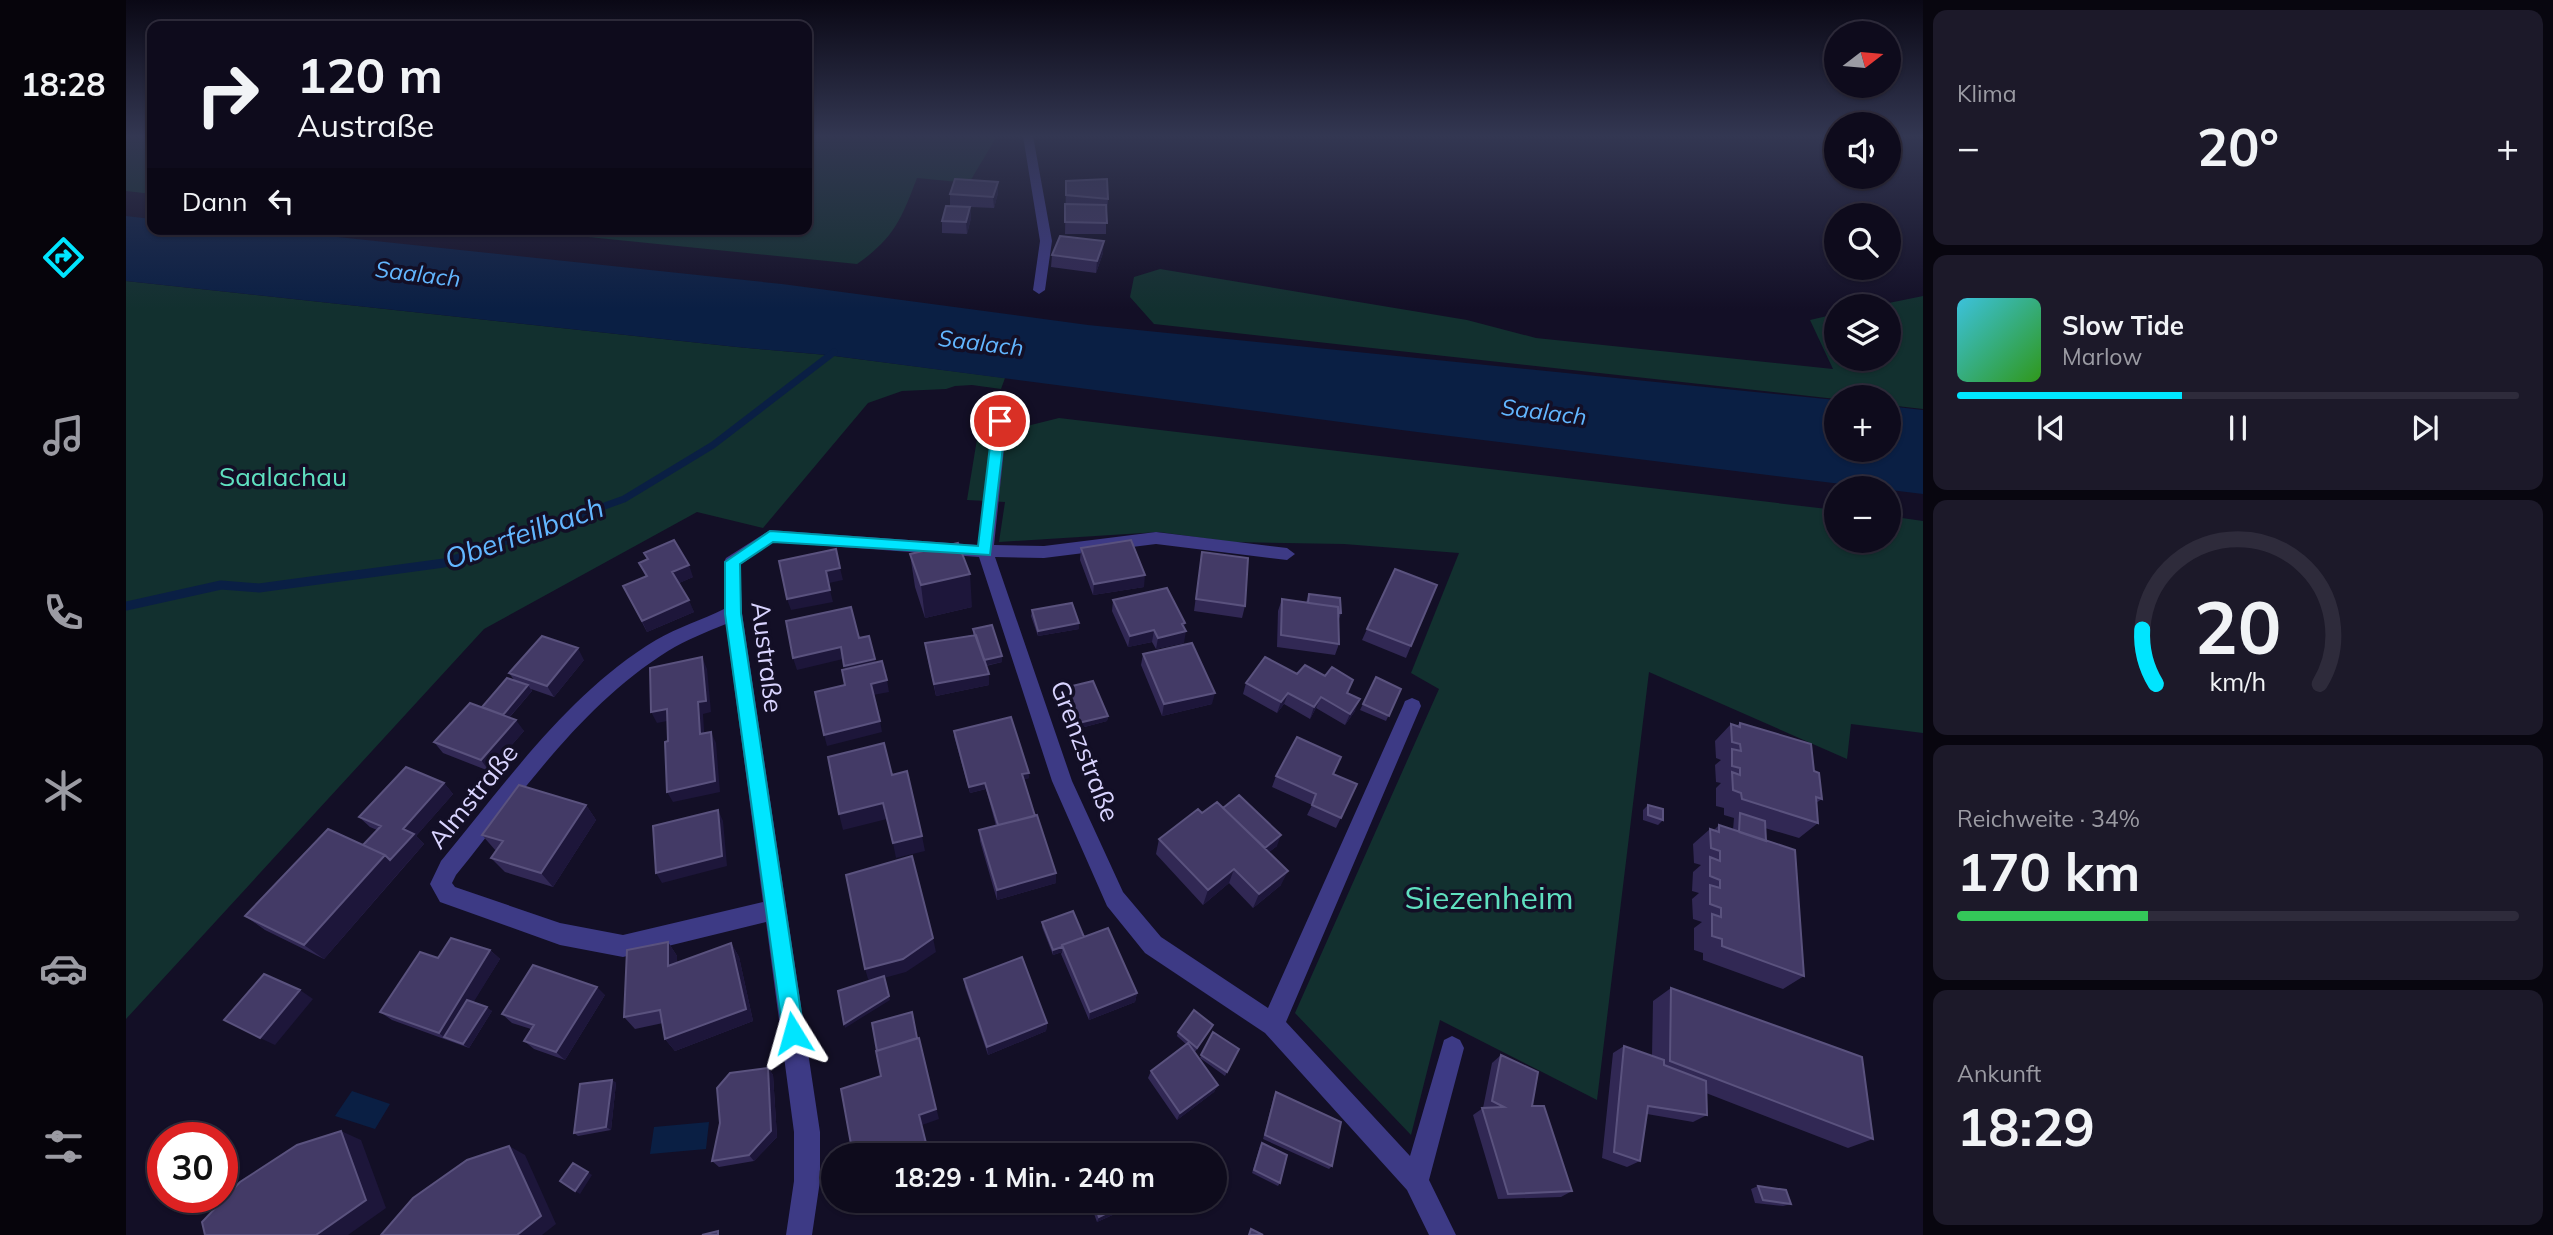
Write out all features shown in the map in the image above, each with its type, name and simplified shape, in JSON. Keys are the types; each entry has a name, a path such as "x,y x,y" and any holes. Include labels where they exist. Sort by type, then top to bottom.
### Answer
{"street":[{"path":"1038,194 1046,241 1039,290"},
{"name":"Grenzstraße","path":"1000,421 985,551 1062,782 1115,899 1153,945 1273,1025 1416,1181 1443,1235"},
{"name":"Austraße","path":"799,1235 807,1181 807,1132 733,614 733,562 770,536 985,551 1044,552 1156,538 1287,554"},
{"name":"Almstraße","path":"733,614 657,648 612,681 559,734 448,868 441,884 448,895 547,929 623,946 776,909"},
{"path":"1273,1025 1412,706"},
{"path":"1416,1181 1452,1048"}],"green space":[{"path":"812,194 911,194 895,227 880,246 857,264 569,235 812,235"},
{"path":"1160,269 1467,320 1536,338 1824,368 1824,371 1901,371 1901,300 1923,296 1923,409 1901,406 1901,385 1824,385 1824,398 1154,324 1130,297 1134,277"},
{"name":"Saalachau","path":"126,281 827,355 1005,378 1001,389 972,385 902,391 868,403 763,528 697,512 484,629 126,1019"},
{"path":"1824,317 1824,350 1810,320"},
{"name":"Siezenheim","path":"1059,418 1824,509 1824,553 1901,553 1901,518 1923,521 1923,733 1851,724 1847,759 1649,672 1597,1100 1440,1020 1411,1135 1295,1013 1439,689 1411,673 1459,553 1344,544 1232,542 1159,532 999,542 1005,502 967,500 979,427 1007,431"}],"water":[{"name":"Saalach","path":"126,216 147,218 147,235 319,235 782,284 1088,325 1824,399 1824,462 1901,462 1901,407 1923,410 1923,494 1901,491 1901,476 1824,476 1824,482 827,355 126,281"},
{"path":"352,1091 390,1104 375,1129 335,1116"},
{"path":"709,1122 706,1149 650,1154 654,1127"}],"building":[{"path":"950,194 994,194 993,197"},
{"path":"1108,194 1108,199 1066,195"},
{"path":"1065,204 1106,205 1107,223 1065,222"},
{"path":"946,206 970,207 966,222 942,221"},
{"path":"1060,236 1104,241 1097,261 1052,255"},
{"path":"674,540 689,565 672,572 689,600 642,621 623,586 647,576 639,563 648,559 644,553"},
{"path":"1131,540 1145,575 1094,584 1081,548"},
{"path":"958,543 970,574 921,585 910,554"},
{"path":"836,549 840,568 826,571 830,590 787,599 779,561"},
{"path":"1202,552 1248,558 1245,606 1196,599"},
{"path":"1395,569 1437,585 1411,646 1367,629"},
{"path":"1167,588 1185,623 1182,624 1186,631 1158,638 1154,630 1130,636 1113,600"},
{"path":"1309,594 1340,598 1341,613 1338,607 1308,603"},
{"path":"1282,599 1338,607 1339,644 1281,635"},
{"path":"1072,603 1079,623 1038,631 1032,610"},
{"path":"851,607 859,638 869,636 875,659 844,666 841,647 793,658 786,621"},
{"path":"992,625 1002,656 984,660 973,629"},
{"path":"976,635 989,674 934,684 925,643"},
{"path":"542,636 578,648 547,686 509,673"},
{"path":"1192,643 1215,693 1164,704 1143,654"},
{"path":"702,657 706,701 698,702 700,734 711,732 715,781 667,792 667,709 651,712 650,668"},
{"path":"1265,657 1297,674 1305,665 1325,676 1332,667 1353,680 1347,693 1360,699 1350,714 1321,697 1314,707 1288,693 1281,702 1246,683"},
{"path":"882,661 887,680 871,684 880,721 824,735 815,692 845,685 842,670"},
{"path":"1376,677 1401,689 1389,716 1363,704"},
{"path":"507,678 528,685 503,715 482,707"},
{"path":"1093,681 1108,716 1074,724 1060,689"},
{"path":"470,703 516,720 481,760 434,742"},
{"path":"1011,717 1029,773 1022,774 1035,816 998,825 985,783 969,787 954,731"},
{"path":"1740,723 1811,744 1814,771 1819,773 1822,799 1816,797 1818,823 1742,799 1741,793 1733,790 1732,772 1740,775 1740,768 1732,766 1732,749 1741,751 1740,744 1732,742 1731,724 1740,727"},
{"path":"1297,737 1341,757 1333,774 1357,784 1341,818 1312,805 1316,794 1276,776"},
{"path":"884,743 892,775 907,771 922,836 893,843 883,803 839,814 828,757"},
{"path":"406,767 444,783 403,829 414,834 390,860 363,845 381,826 359,817"},
{"path":"519,785 586,805 541,873 491,858 503,841 482,835"},
{"path":"1239,795 1281,835 1265,848 1223,808"},
{"path":"1217,802 1288,871 1259,894 1234,869 1208,890 1159,839 1198,809 1202,813"},
{"path":"1648,805 1663,809 1663,820 1648,815"},
{"path":"718,810 722,856 656,873 653,826"},
{"path":"1740,813 1765,821 1766,841 1739,832"},
{"path":"1037,815 1056,873 997,890 979,830"},
{"path":"1719,825 1795,850 1804,976 1722,946 1722,939 1712,936 1712,914 1721,917 1721,908 1710,904 1710,885 1720,888 1720,880 1710,876 1710,857 1720,861 1720,851 1711,848 1710,829 1719,832"},
{"path":"328,829 385,855 304,945 245,916"},
{"path":"912,856 933,938 903,959 865,969 846,875"},
{"path":"1073,911 1084,937 1053,950 1042,922"},
{"path":"1108,928 1137,993 1090,1012 1062,945"},
{"path":"451,938 490,950 439,1033 380,1012 420,952 438,958"},
{"path":"668,942 668,966 731,943 746,1009 665,1039 660,1010 624,1017 627,950"},
{"path":"1022,957 1047,1023 987,1047 964,979"},
{"path":"533,965 597,987 556,1052 524,1041 534,1025 502,1014"},
{"path":"264,974 300,990 260,1038 224,1020"},
{"path":"884,976 889,996 844,1024 838,991"},
{"path":"1671,988 1862,1057 1873,1139 1670,1061"},
{"path":"467,1000 487,1007 463,1044 444,1037"},
{"path":"1194,1010 1213,1025 1197,1048 1178,1032"},
{"path":"912,1012 917,1038 877,1051 872,1023"},
{"path":"1213,1032 1239,1049 1227,1072 1201,1055"},
{"path":"919,1038 936,1109 919,1115 926,1143 851,1143 841,1089 881,1076 876,1051"},
{"path":"1188,1043 1218,1085 1180,1113 1151,1071"},
{"path":"1624,1046 1664,1060 1664,1065 1706,1081 1707,1115 1648,1106 1640,1161 1614,1152"},
{"path":"1501,1055 1538,1072 1532,1106 1544,1106 1572,1191 1508,1194 1482,1108 1504,1107 1492,1101"},
{"path":"768,1068 771,1131 749,1155 712,1161 720,1123 717,1088 730,1073"},
{"path":"612,1080 606,1127 574,1133 580,1084"},
{"path":"1276,1092 1341,1122 1332,1166 1265,1135"},
{"path":"341,1131 366,1200 316,1235 205,1235 202,1222 211,1213 238,1213 240,1182 297,1145"},
{"path":"1262,1143 1287,1155 1280,1183 1254,1170"},
{"path":"509,1146 541,1216 517,1235 381,1235 413,1198 467,1160"},
{"path":"573,1163 588,1172 575,1191 560,1181"},
{"path":"1758,1186 1786,1190 1791,1204 1763,1200"},
{"path":"1251,1229 1263,1235 1249,1235"},
{"path":"718,1231 718,1235 702,1235"}],"waterway":[{"name":"Oberfeilbach","path":"454,560 624,499 713,445 834,352"},
{"name":"Oberfeilbach","path":"126,606 221,585 259,588 444,563 459,558"}],"route":[{"path":"793,1033 733,614 733,562 770,536 985,551 1000,421"}]}
